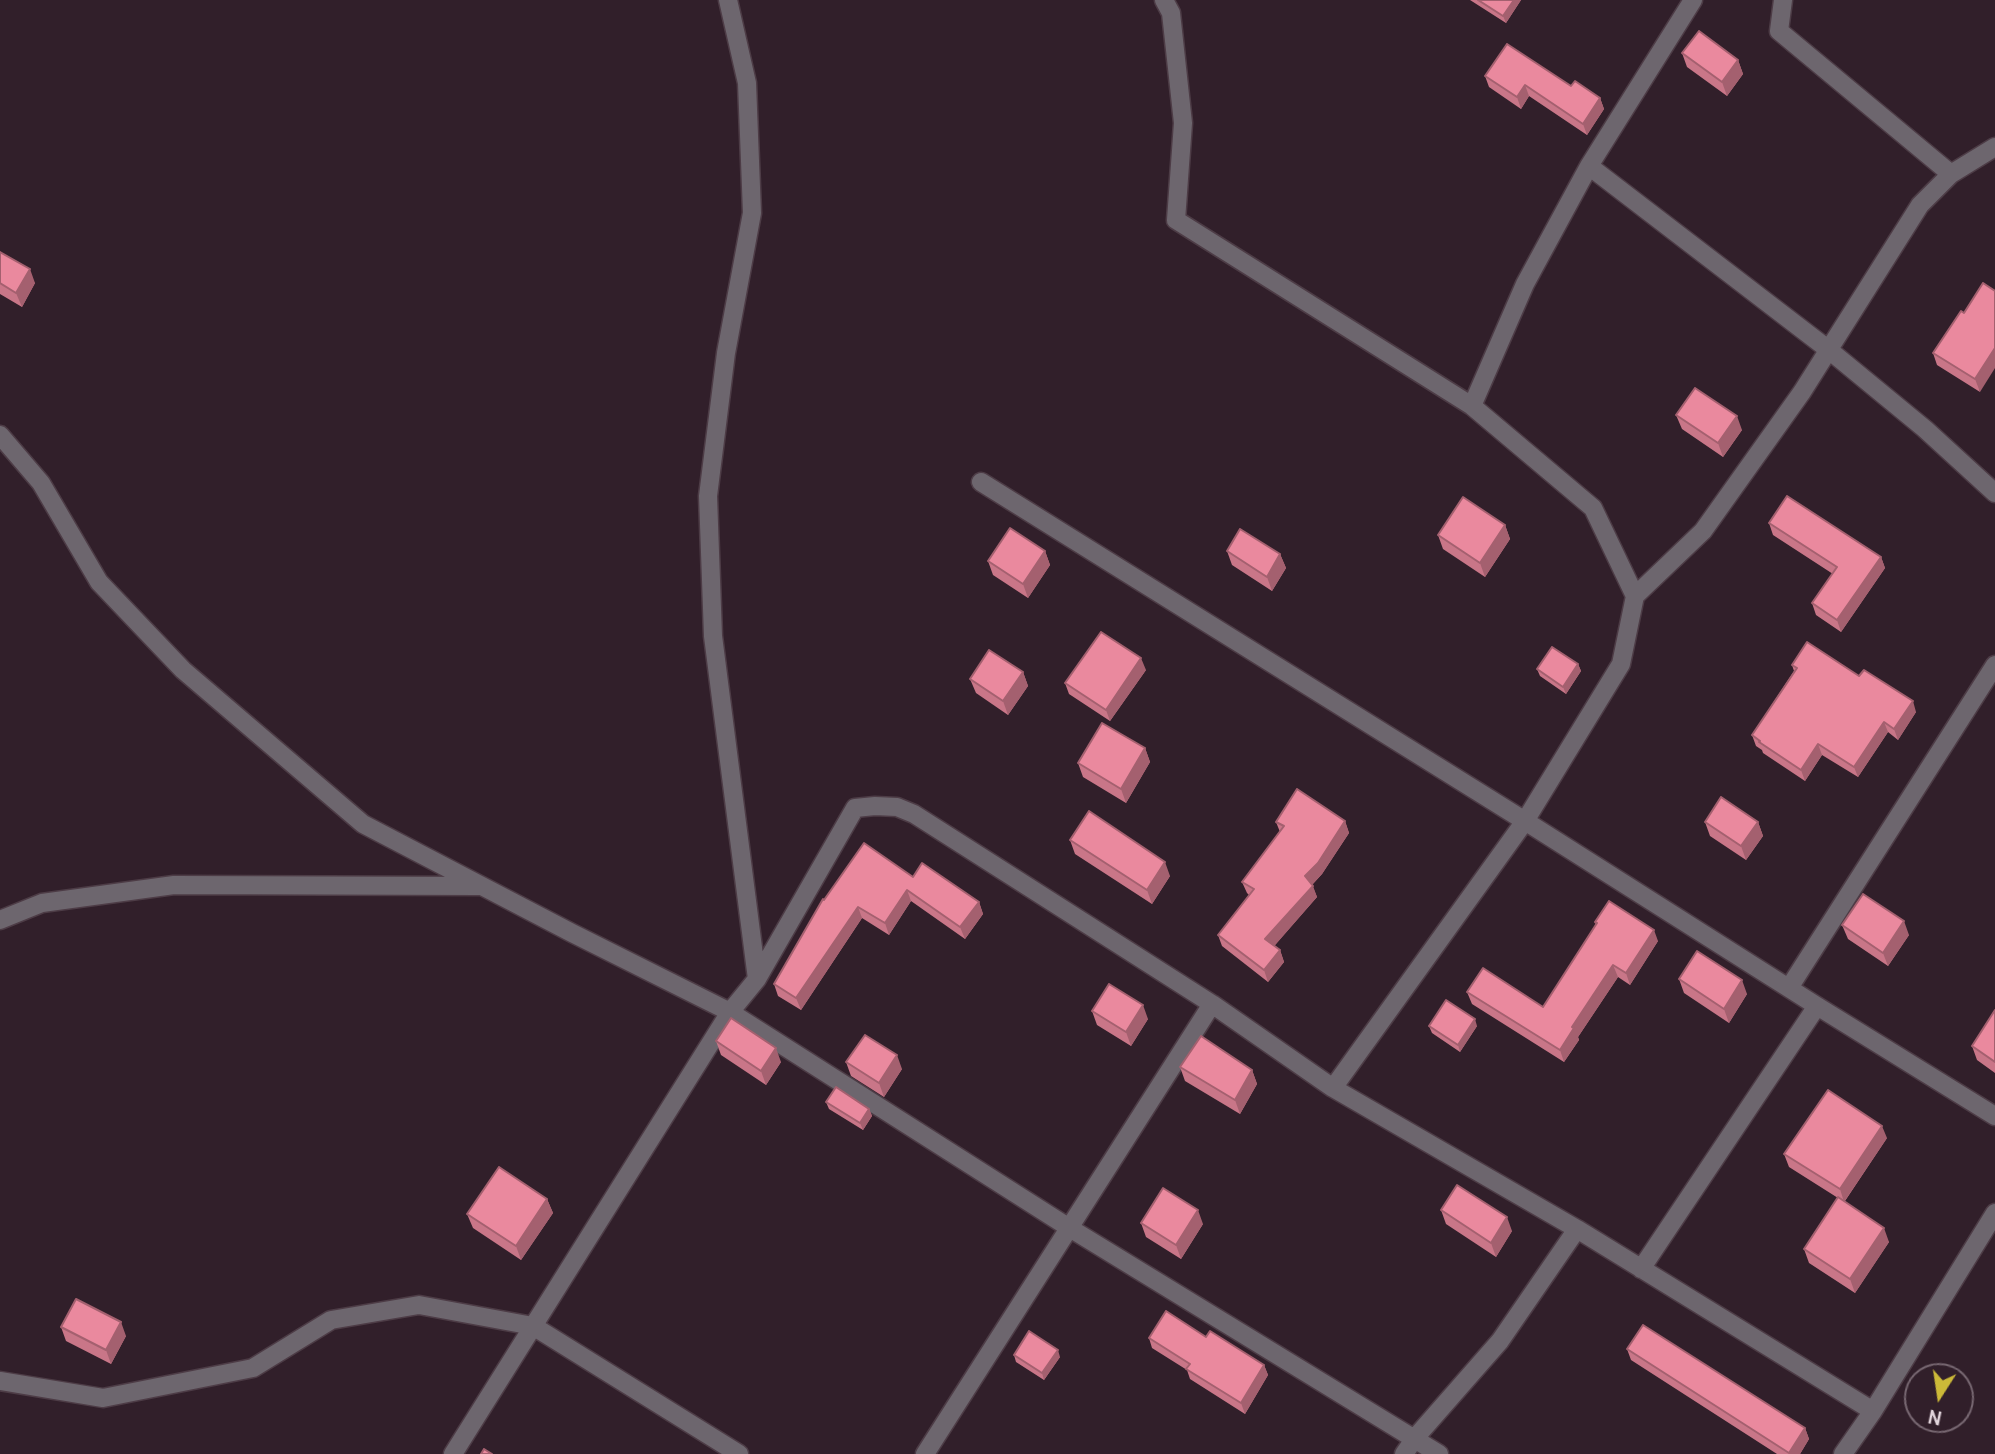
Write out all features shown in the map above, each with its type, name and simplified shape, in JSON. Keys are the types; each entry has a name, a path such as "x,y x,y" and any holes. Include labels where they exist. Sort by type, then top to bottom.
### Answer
{"street":[{"path":"728,0 747,83 752,213 726,352 708,496 713,636 757,979"},
{"path":"1164,0 1171,13 1183,123 1176,220 1472,406 1594,508 1634,596"},
{"path":"1472,406 1525,284 1589,166 1693,0"},
{"path":"1783,0 1779,31 1951,174"},
{"path":"1333,1088 1525,821 1620,664 1634,596 1703,531 1802,392 1920,205 1951,174 1995,147"},
{"path":"1589,166 1829,349 1995,493"},
{"path":"0,435 41,483 99,582 183,670 363,824 730,1012 1068,1227 1439,1454"},
{"path":"981,482 1995,1116"},
{"path":"1789,988 1995,665"},
{"path":"453,1454 730,1012 757,979 855,808 875,806 897,807 925,822 1212,1004 1333,1088 1577,1229 1873,1411"},
{"path":"0,920 42,903 174,885 483,887"},
{"path":"925,1454 1212,1004"},
{"path":"1642,1269 1817,1006"},
{"path":"1843,1454 1873,1411 1995,1213"},
{"path":"1404,1454 1500,1341 1577,1229"},
{"path":"0,1381 103,1398 253,1368 331,1320 419,1305 533,1326 739,1454"}],"building":[{"path":"1478,0 1514,0 1503,16"},
{"path":"1699,31 1738,60 1722,82 1682,53"},
{"path":"1507,44 1571,86 1575,81 1600,98 1583,124 1525,85 1517,97 1485,76"},
{"path":"0,252 30,269 16,293 0,283"},
{"path":"1983,283 1995,291 1995,348 1975,379 1933,353"},
{"path":"1695,388 1737,416 1718,443 1676,415"},
{"path":"1787,496 1881,557 1837,620 1812,603 1837,567 1769,523"},
{"path":"1463,497 1505,525 1480,563 1438,535"},
{"path":"1010,528 1045,551 1023,584 988,561"},
{"path":"1240,529 1280,554 1267,577 1227,551"},
{"path":"1101,632 1141,658 1106,710 1065,683"},
{"path":"1807,642 1859,676 1864,670 1913,701 1894,729 1884,722 1854,767 1818,744 1801,770 1752,735 1797,668 1792,665"},
{"path":"1552,647 1578,664 1563,687 1537,669"},
{"path":"989,650 1023,672 1003,701 970,679"},
{"path":"1102,723 1145,748 1121,789 1078,763"},
{"path":"1297,789 1345,821 1318,863 1305,876 1313,886 1265,939 1280,950 1264,970 1218,935 1254,889 1242,882 1284,826 1276,822"},
{"path":"1721,797 1758,822 1741,846 1705,822"},
{"path":"1089,811 1165,862 1147,890 1070,840"},
{"path":"864,843 913,877 922,863 979,902 960,927 907,890 885,923 858,907 796,998 774,984 823,899"},
{"path":"1863,894 1904,921 1883,953 1842,925"},
{"path":"1609,901 1654,930 1626,973 1613,965 1560,1050 1467,992 1483,968 1543,1007"},
{"path":"1697,951 1742,980 1724,1009 1679,979"},
{"path":"1109,984 1143,1005 1126,1032 1092,1011"},
{"path":"1446,1000 1475,1019 1458,1045 1429,1026"},
{"path":"1995,1010 1995,1062 1972,1046"},
{"path":"731,1018 776,1048 761,1071 716,1041"},
{"path":"865,1035 897,1055 879,1083 846,1062"},
{"path":"1201,1036 1252,1070 1235,1100 1180,1067"},
{"path":"836,1087 869,1109 860,1123 826,1102"},
{"path":"1828,1090 1882,1126 1840,1189 1784,1154"},
{"path":"499,1167 547,1199 516,1246 467,1214"},
{"path":"1457,1185 1507,1217 1491,1243 1441,1210"},
{"path":"1163,1188 1198,1210 1176,1245 1141,1223"},
{"path":"1838,1197 1884,1228 1850,1279 1804,1249"},
{"path":"76,1299 121,1322 106,1350 61,1327"},
{"path":"1166,1311 1206,1337 1210,1331 1264,1365 1241,1403 1186,1369 1190,1364 1149,1338"},
{"path":"1643,1325 1805,1428 1789,1453 1627,1349"},
{"path":"1029,1331 1058,1350 1042,1373 1014,1355"}]}
